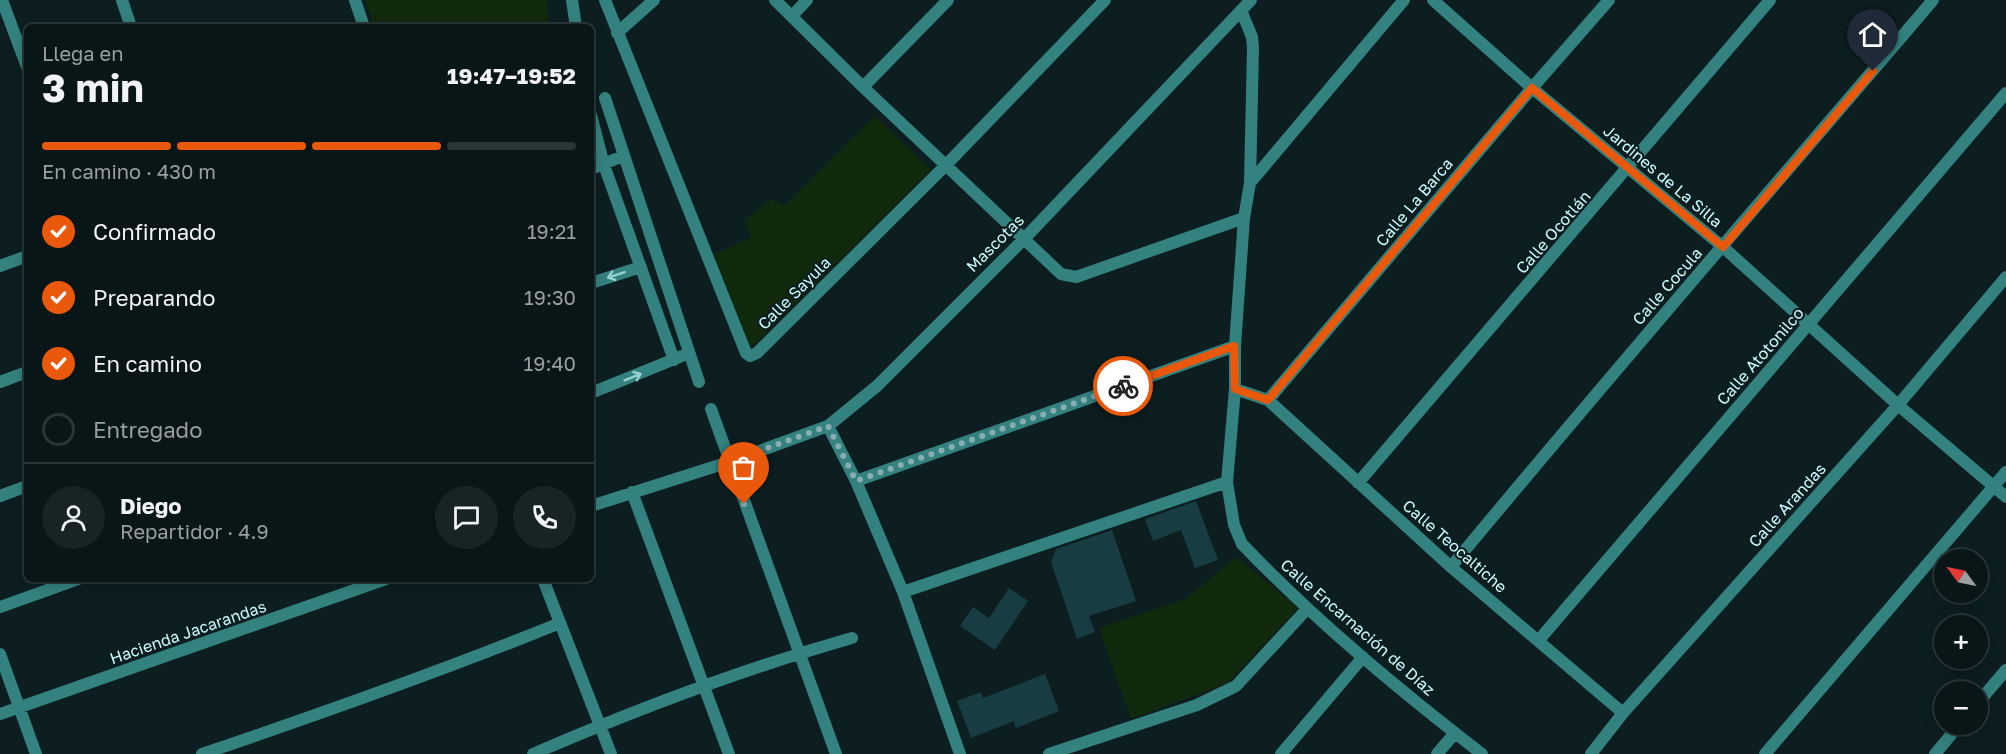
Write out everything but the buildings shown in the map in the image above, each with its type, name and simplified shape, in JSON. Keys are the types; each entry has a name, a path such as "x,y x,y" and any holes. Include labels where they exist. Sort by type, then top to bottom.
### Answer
{"street":[{"path":"2,0 24,59"},
{"path":"122,0 130,24"},
{"path":"355,0 363,24"},
{"path":"572,0 576,24"},
{"path":"605,0 617,33 654,0"},
{"path":"775,0 863,87 1061,274 1076,277 1244,218"},
{"path":"792,16 807,0"},
{"path":"863,87 948,0"},
{"name":"Calle Sayula","path":"617,33 746,352 750,356 757,353 946,165 1105,0"},
{"name":"Mascotas","path":"729,462 828,426 877,386 1024,238 1251,0"},
{"path":"1250,183 1404,0"},
{"name":"Calle La Barca","path":"1268,400 1609,0"},
{"name":"Calle Ocotlán","path":"1358,483 1770,0"},
{"name":"Calle Cocula","path":"1450,567 1547,450 1933,0"},
{"name":"Jardines de La Silla","path":"1441,2 1532,88 1723,247 1898,405 2006,497"},
{"name":"Calle Encarnación de Díaz","path":"1241,10 1252,37 1253,48 1250,183 1244,218 1234,346 1235,389 1227,482 1234,525 1242,544 1307,609 1482,754"},
{"name":"Calle Atotonilco","path":"1539,640 2006,93"},
{"path":"605,98 699,382"},
{"path":"594,127 604,165 674,360"},
{"path":"594,168 623,156"},
{"path":"0,266 24,257"},
{"path":"594,282 641,267"},
{"name":"Calle Arandas","path":"1591,754 1623,713 1898,405 2006,277"},
{"path":"856,481 1234,346"},
{"path":"594,392 688,353"},
{"path":"0,382 24,373"},
{"path":"1235,389 1268,400"},
{"name":"Calle Teocaltiche","path":"1268,400 1450,567 1623,713"},
{"path":"711,409 798,653 837,754"},
{"path":"828,426 856,481 903,592 960,754"},
{"path":"594,505 729,462"},
{"path":"1765,754 2006,472"},
{"path":"903,592 1227,482"},
{"path":"0,496 24,487"},
{"path":"632,492 729,754"},
{"path":"0,607 70,582"},
{"name":"Hacienda Jacarandas","path":"0,714 377,582"},
{"path":"544,582 611,754"},
{"path":"1049,754 1197,705 1236,686 1307,609"},
{"path":"202,754 432,674 560,623"},
{"path":"532,754 600,725 705,686 798,653 852,638"},
{"path":"0,654 36,754"},
{"path":"1281,754 1363,657"},
{"path":"1988,691 2006,670"},
{"path":"1437,754 1455,733"},
{"path":"1935,754 1951,735"}],"green space":[{"path":"365,0 547,0 549,24 373,24"},
{"path":"875,116 931,170 755,344 750,346 714,254 751,237 745,220 771,199 784,206"},
{"path":"1236,557 1298,608 1228,683 1131,719 1099,628 1186,599"}],"way so far":[{"path":"744,504 729,462 828,426 856,481 1123,386"}],"route":[{"path":"1123,386 1234,346 1235,389 1268,400 1532,88 1723,247 1873,71"}]}
